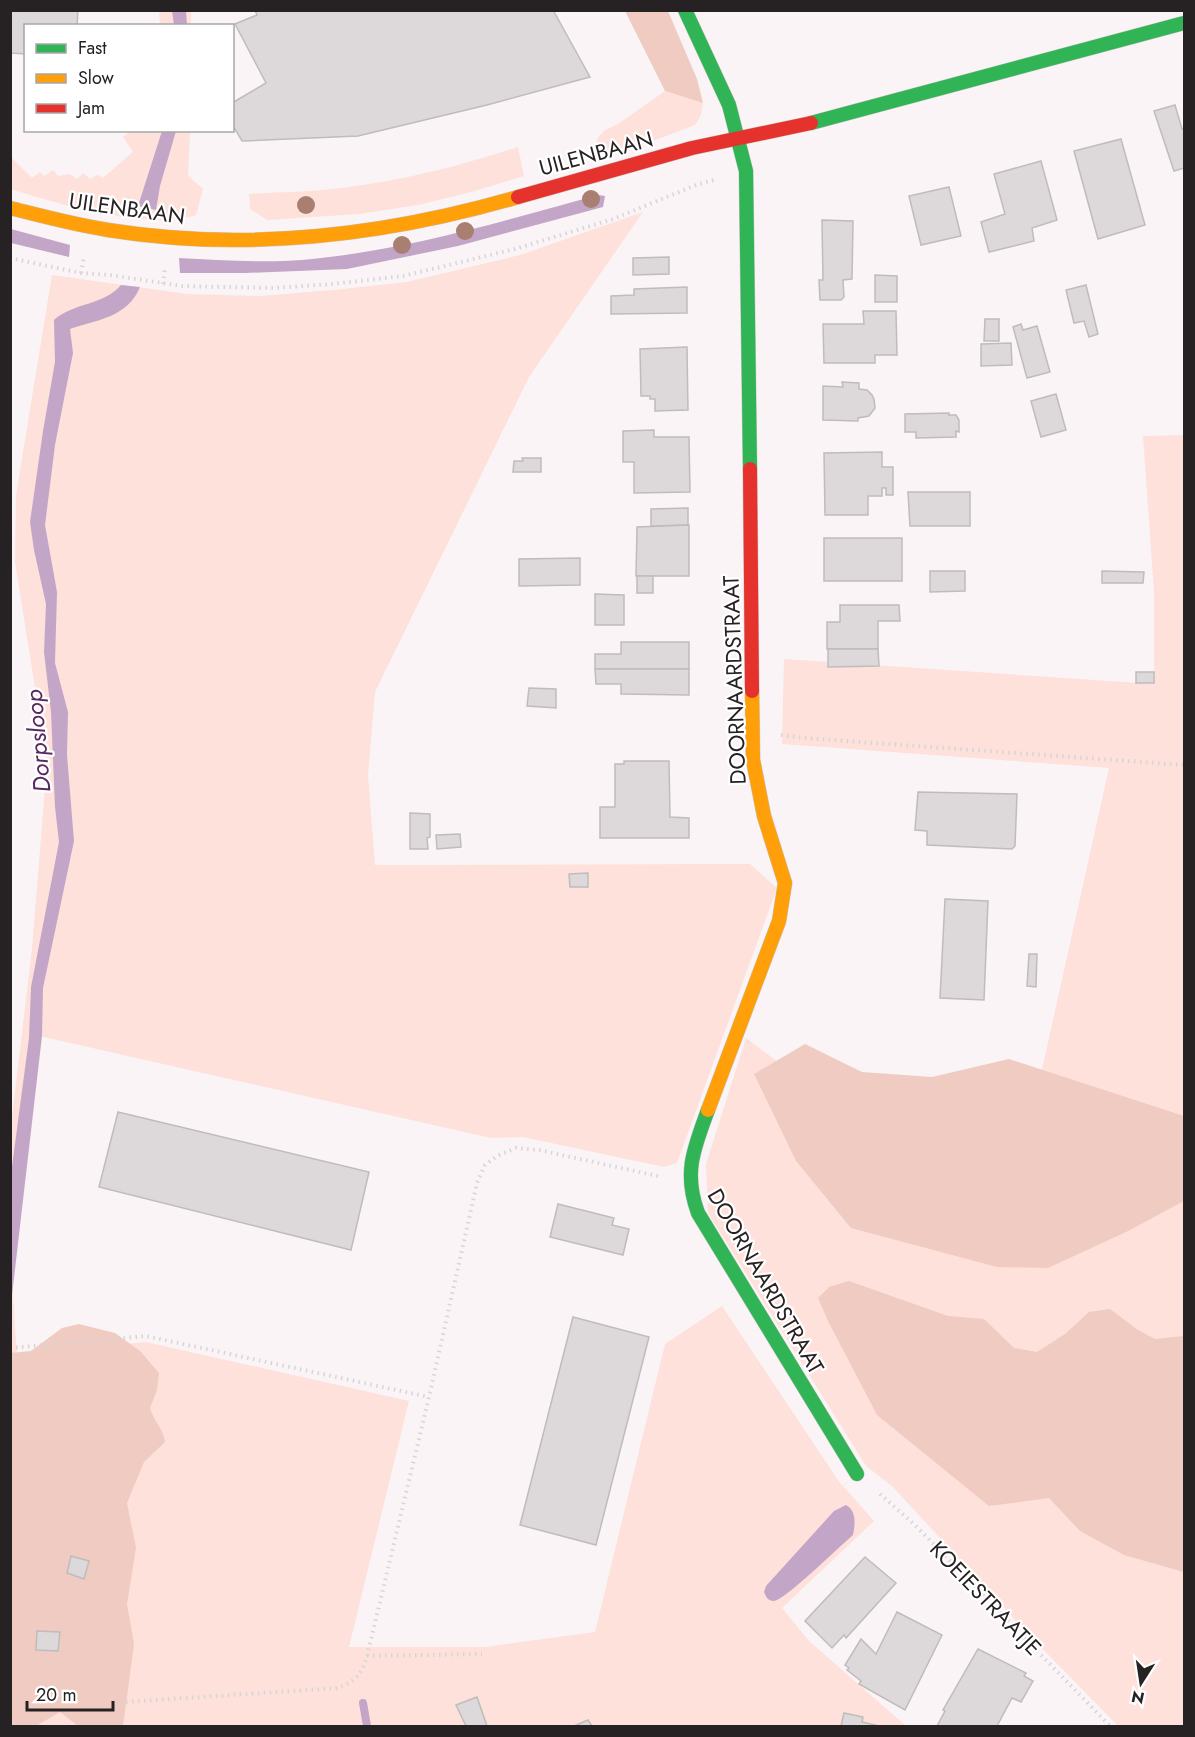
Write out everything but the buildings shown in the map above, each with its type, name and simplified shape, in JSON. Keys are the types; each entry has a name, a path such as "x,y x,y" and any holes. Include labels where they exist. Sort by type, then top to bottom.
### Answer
{"street":[{"name":"DOORNAARDSTRAAT","path":"686,10 729,105 747,180 752,723 757,787 785,883 779,921 698,1137 688,1183 698,1213 844,1457 857,1474"},
{"name":"UILENBAAN","path":"10,208 38,216 124,232 232,241 288,239 406,225 481,207 691,148 791,128 1185,23"}],"path":[{"path":"752,723 777,734 804,738 1185,765"},
{"path":"126,1702 337,1688 352,1683 363,1671 367,1656 429,1397 477,1182 485,1165 497,1156 516,1148 539,1150 634,1171"},
{"path":"10,1348 146,1336 429,1397"},
{"name":"KOEIESTRAATJE","path":"857,1474 915,1525 1110,1726"},
{"path":"367,1656 482,1654"}],"shaded area":[{"path":"159,11 191,11 191,24 160,24"},
{"path":"172,11 186,11 187,24 174,24"},
{"path":"625,11 668,11 697,79 703,103 665,91"},
{"path":"665,91 703,103 701,115 695,125 645,144 596,153 597,139 605,130 618,124"},
{"path":"129,132 190,132 188,176 203,189 196,215 154,220 129,218 53,202 11,189 10,156 32,178 40,172 44,176 53,170 58,176 70,174 77,179 83,173 90,179 98,175 103,178 133,152 123,137"},
{"path":"162,132 176,132 160,186 156,210 138,206"},
{"path":"518,147 524,176 418,205 359,214 267,220 250,209 249,194 364,185 409,177"},
{"path":"598,195 605,196 603,207 458,246 347,269 180,273 179,258 272,261 340,256 415,243"},
{"path":"643,212 529,377 375,692 368,775 375,865 750,864 777,888 677,1163 664,1167 523,1137 491,1138 35,1035 12,1280 17,1356 146,1342 409,1401 349,1647 485,1647 595,1632 665,1344 722,1306 842,1486 857,1474 843,1486 874,1521 782,1608 809,1641 906,1726 11,1726 10,1134 32,948 47,763 15,562 16,495 52,275 187,294 260,296 333,290 407,282 520,255"},
{"path":"11,229 70,245 69,257 11,243"},
{"path":"121,285 140,287 128,305 111,316 70,329 73,353 55,445 45,525 57,592 55,663 68,712 67,755 74,841 43,988 42,1036 11,1304 11,1174 29,1038 31,987 59,842 55,807 51,712 44,652 46,604 30,522 55,362 54,320 70,310 106,297"},
{"path":"1184,435 1184,1726 1118,1726 1034,1640 892,1486 866,1466 708,1213 706,1164 746,1038 830,1101 1041,1074 1109,768 782,744 784,659 1154,684 1154,591 1143,436"},
{"path":"805,1044 862,1072 932,1077 1009,1059 1184,1116 1184,1201 1126,1232 1048,1268 997,1267 851,1228 796,1161 754,1074"},
{"path":"849,1281 948,1316 984,1319 1014,1348 1037,1352 1065,1334 1089,1312 1110,1309 1138,1330 1155,1339 1184,1336 1184,1572 1124,1555 1080,1531 1049,1498 989,1506 877,1415 818,1298 829,1287"},
{"path":"79,1324 115,1333 140,1351 159,1373 157,1390 150,1408 165,1442 144,1462 127,1503 136,1548 127,1604 134,1644 123,1726 78,1726 60,1712 36,1726 11,1726 10,1353 31,1351 62,1328"},
{"path":"846,1505 854,1514 853,1535 780,1599 774,1601 766,1597 764,1592 766,1586 834,1511"}],"waterway":[{"path":"363,1703 367,1726"}],"traffic: fast":[{"path":"685,10 729,105 746,171 750,469"},
{"path":"811,123 1184,23"},
{"path":"708,1110 692,1161 691,1185 698,1213 857,1474"}],"traffic: slow":[{"path":"10,208 96,228 211,240 263,240 366,230 417,222 518,197"},
{"path":"708,1110 779,921 785,883 764,816 753,760 752,691"}],"traffic: jam":[{"path":"518,197 692,148 811,123"},
{"path":"750,469 752,691"}],"water label":[{"name":"Dorpsloop","path":"38,741"}]}
